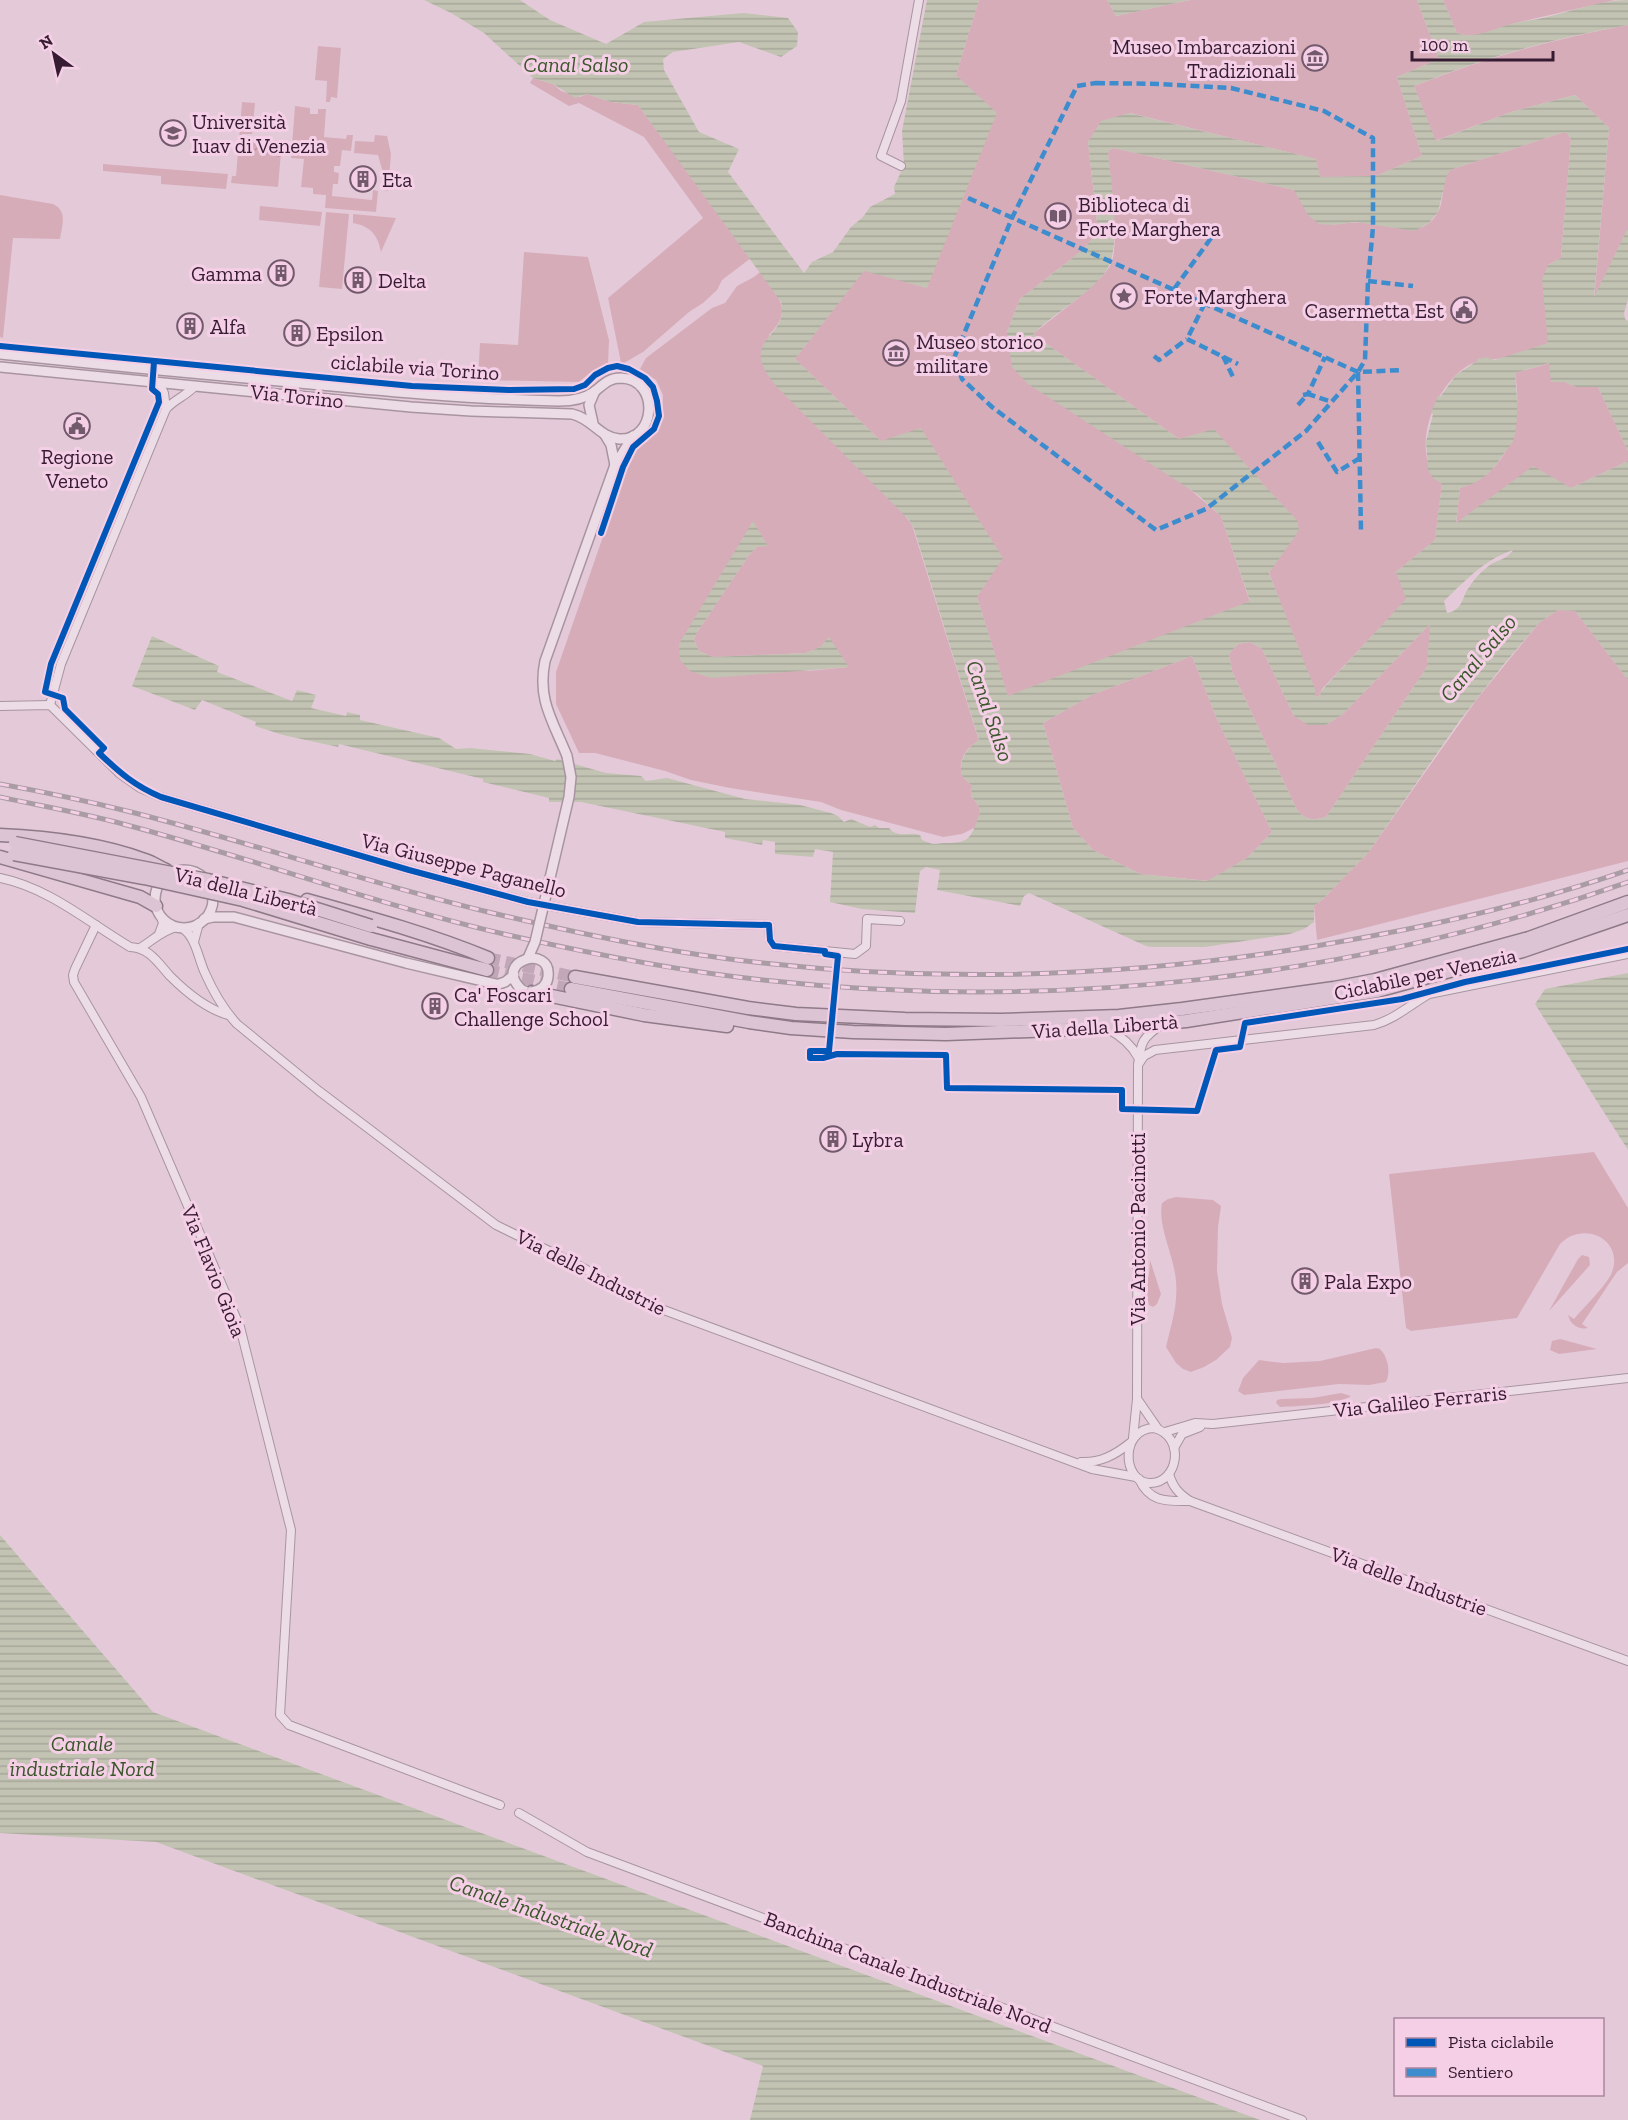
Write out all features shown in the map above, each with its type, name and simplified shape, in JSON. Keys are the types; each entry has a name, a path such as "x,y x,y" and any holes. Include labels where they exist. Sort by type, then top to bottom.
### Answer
{"highway":[{"path":"0,838 25,836 123,853 170,871 176,871"},
{"name":"Via della Libertà","path":"0,838 14,848 243,900 488,964 455,945 341,909 245,884 206,880"},
{"name":"Via della Libertà","path":"0,851 14,848"},
{"path":"0,857 140,897 159,911"},
{"name":"Via della Libertà","path":"575,976 748,1008 796,1014 905,1019 1011,1020 1119,1016 1193,1008 1375,980 1529,938 1628,902"},
{"name":"Via della Libertà","path":"571,989 791,1028 946,1034 1107,1028 1162,1024 1337,999 1377,991 1523,951 1628,915"},
{"path":"527,991 644,1014 726,1026 791,1028"}],"street":[{"path":"901,166 881,156 901,100 919,0"},
{"name":"Via Torino","path":"0,354 471,398 563,401 584,397 604,382 623,378 633,381 644,390 649,400 649,415 645,425 633,436"},
{"name":"Via Torino","path":"0,366 420,408 572,414 581,416 605,435"},
{"path":"159,383 164,393 166,409"},
{"path":"0,706 50,705 61,664 166,409 174,400 188,394 195,386"},
{"path":"593,424 589,405 595,391"},
{"path":"605,435 623,439 633,436"},
{"path":"605,435 611,445 615,465"},
{"path":"535,942 539,959 547,967 548,978 543,988 527,991 514,980 514,975 518,964 528,958 535,942 572,777 567,756 546,708 542,692 542,676 545,661 615,465 633,436"},
{"name":"Via Giuseppe Paganello","path":"50,705 120,774 140,788 161,797 409,870 528,902 639,922 769,925 770,940 774,946 855,954 866,946 867,919 900,921"},
{"path":"159,934 163,923 155,897 161,880 176,871 193,871 206,880 213,897 211,909 194,937 194,944"},
{"name":"Via delle Industrie","path":"0,878 22,884 47,895 130,947 140,948 156,959 179,984 211,1009 228,1015"},
{"name":"Via della Libertà","path":"213,897 224,912 234,917 406,963 527,991"},
{"path":"159,911 165,921 179,927"},
{"name":"Via della Libertà","path":"202,921 213,916 234,917"},
{"path":"140,948 159,934 179,927 189,927 202,921"},
{"name":"Via Flavio Gioia","path":"96,925 75,969 73,975 75,982 141,1097 240,1327 291,1530 280,1715 289,1725 500,1805"},
{"name":"Via delle Industrie","path":"179,927 191,936 210,982 228,1015 237,1024 319,1091 496,1225 645,1303 1101,1472 1138,1478 1148,1494 1155,1498 1190,1501"},
{"path":"1107,1028 1133,1048 1138,1062 1155,1050 1374,1025 1390,1021 1429,994 1628,954"},
{"path":"528,958 539,959"},
{"path":"499,984 514,975"},
{"name":"Via Antonio Pacinotti","path":"1131,1440 1137,1399 1139,1048 1144,1038 1162,1024"},
{"name":"Via Galileo Ferraris","path":"1174,1448 1178,1438 1187,1431 1213,1424 1628,1378"},
{"path":"1137,1399 1162,1431 1170,1437 1174,1448 1173,1464 1169,1474 1157,1482 1150,1483 1138,1478 1130,1465 1131,1440 1144,1429 1162,1431"},
{"name":"Via Galileo Ferraris","path":"1162,1431 1196,1423 1213,1424"},
{"name":"Via delle Industrie","path":"1074,1461 1097,1462 1114,1454 1131,1440"},
{"name":"Via delle Industrie","path":"1169,1474 1179,1494 1190,1501 1628,1661"},
{"name":"Banchina Canale Industriale Nord","path":"519,1813 587,1852 1302,2120"}],"shaded area":[{"path":"979,0 1107,0 1116,16 1190,0 1417,0 1439,59 1397,77 1422,156 1376,176 1320,177 1315,159 1130,113 1088,142 1098,231 1084,249 1020,299 1007,332 1221,516 1250,602 1008,697 977,597 881,441 795,359 864,270 927,288 956,75"},
{"path":"1443,0 1615,0 1486,32 1464,35 1457,33"},
{"path":"1628,25 1628,228 1594,300 1609,128 1575,95 1511,112 1435,141 1414,86 1519,50"},
{"path":"318,46 341,48 337,98 331,97 330,102 326,102 327,81 315,80"},
{"path":"533,78 553,84 561,91 580,97 587,94 611,102 638,105 751,258 722,280 717,290 703,303 689,312 643,352 624,363 621,363 608,298 703,218 644,137 579,103 569,106 530,83"},
{"path":"242,102 255,103 252,134 242,134 241,138 282,141 278,187 231,183 232,176 236,176"},
{"path":"295,106 310,108 310,114 318,114 318,109 326,109 324,137 346,139 347,135 353,135 351,151 342,150 340,166 334,166 334,172 339,173 338,184 333,184 332,196 372,200 373,190 378,191 376,212 325,208 326,195 313,194 313,188 301,187 304,159 291,158"},
{"name":"Forte Marghera","path":"1561,133 1567,133 1571,139 1561,258 1548,265 1548,343 1515,355 1472,363 1456,375 1445,388 1429,421 1426,438 1427,456 1432,471 1442,484 1435,540 1396,572 1407,599 1322,689 1319,697 1315,696 1270,575 1260,484 1250,472 1179,439 1033,334 1098,281 1111,264 1114,255 1115,227 1109,150 1114,148 1294,190 1332,225 1364,223 1410,229 1426,225 1433,219 1441,205 1445,179 1450,170"},
{"path":"375,135 387,136 391,154 388,191 384,190 383,173 378,155 354,153 355,141 374,142"},
{"path":"254,139 282,141 281,157 252,154"},
{"path":"103,164 228,174 226,189 161,184 161,176 103,171"},
{"path":"0,195 53,204 61,210 63,219 60,239 13,238 3,338 0,337"},
{"path":"260,206 322,212 320,226 259,220"},
{"path":"326,212 349,214 342,289 319,287"},
{"path":"353,214 396,218 381,252 372,232 364,226 353,223"},
{"path":"524,252 588,257 609,340 608,365 592,371 579,382 478,380 480,343 518,345"},
{"path":"760,272 781,303 781,317 769,335 912,525 979,741 967,750 962,759 961,770 962,775 972,786 971,796 980,811 976,827 962,834 943,837 841,810 821,802 730,788 691,780 595,753 579,753 556,704 556,672 633,450 648,441 662,420 663,395 656,380 640,369 646,358 712,308 725,303 737,286","holes":["753,521 757,547 749,555 696,634 694,640 699,651 713,657 806,653 820,647 848,667 808,671 680,660"]},
{"path":"1550,363 1552,382 1565,382 1576,387 1598,387 1628,451 1628,461 1571,488 1456,524 1460,488 1477,481 1491,470 1502,457 1510,442 1517,409 1515,373"},
{"path":"1558,610 1575,611 1628,680 1628,861 1317,940 1314,906 1368,853 1477,699 1540,622"},
{"path":"1431,623 1427,667 1326,817 1306,818 1297,810 1232,671 1229,654 1238,644 1250,642 1262,649 1294,716 1326,725 1343,714"},
{"path":"1192,656 1217,719 1272,832 1247,858 1208,881 1140,874 1093,850 1073,828 1043,723 1092,695"},
{"path":"1594,1152 1628,1208 1628,1263 1617,1272 1582,1324 1588,1328 1575,1326 1568,1315 1574,1319 1601,1289 1610,1277 1614,1260 1607,1242 1590,1234 1569,1237 1560,1244 1517,1318 1411,1331 1406,1328 1389,1174"},
{"path":"1176,1197 1213,1200 1221,1206 1217,1271 1222,1304 1232,1338 1230,1347 1216,1360 1191,1372 1176,1363 1166,1347 1174,1315 1176,1290 1175,1273 1161,1212 1162,1203"},
{"path":"1582,1255 1589,1257 1590,1265 1549,1311 1578,1259"},
{"path":"1150,1260 1161,1294 1157,1304 1153,1307 1149,1305 1145,1288"},
{"path":"1560,1339 1597,1349 1559,1354 1550,1350 1552,1341"},
{"path":"1376,1348 1383,1352 1387,1360 1386,1382 1369,1385 1339,1384 1244,1395 1238,1391 1243,1378 1259,1360 1283,1363 1320,1361"},
{"path":"1341,1393 1351,1396 1317,1404 1280,1407 1276,1403 1281,1399 1312,1398"}],"water":[{"name":"Canal Salso","path":"424,0 520,0 550,20 606,44 644,22 743,13 788,18 798,32 797,46 781,57 739,42 673,52 663,59 664,70 699,132 739,149 728,172 804,273 812,262 833,252 851,227 863,217 870,207 895,194 894,187 904,165 902,131 927,0 979,0 956,75 997,113 927,288 864,271 795,359 881,441 921,428 1003,558 977,597 1008,696 1250,601 1221,516 1197,494 1028,384 1012,367 1007,332 1020,299 1084,249 1098,231 1088,142 1101,121 1129,113 1316,159 1320,177 1376,176 1422,156 1397,77 1439,59 1417,0 1443,0 1457,33 1470,35 1597,4 1628,0 1628,25 1520,50 1466,66 1414,86 1436,141 1511,112 1575,95 1609,128 1594,297 1628,228 1628,299 1624,313 1628,321 1628,451 1598,387 1576,387 1565,382 1551,382 1549,363 1515,373 1517,415 1514,439 1488,473 1478,481 1460,488 1456,523 1533,466 1571,488 1628,461 1628,680 1575,611 1558,610 1540,622 1504,664 1458,723 1368,853 1314,906 1314,922 1290,934 1205,947 1146,946 1029,893 1024,896 1020,906 937,890 940,870 926,867 920,871 915,913 862,909 830,902 833,852 815,849 813,857 775,854 775,842 763,840 762,845 725,838 725,832 581,802 549,802 549,798 483,782 483,779 339,744 338,747 283,735 255,726 256,722 202,700 195,710 132,686 152,636 219,666 217,672 292,701 297,690 316,695 311,708 346,716 347,712 360,715 360,720 439,738 456,749 470,748 530,754 606,773 641,776 646,781 667,778 745,799 800,805 831,813 844,822 851,819 870,827 875,825 879,828 889,828 900,834 920,835 922,840 933,844 961,842 972,833 979,808 971,796 972,786 962,775 961,765 967,750 979,740 914,529 909,520 776,386 765,370 761,358 762,348 782,315 781,302 638,105 611,102 587,94 575,98 553,84 533,78 484,33","holes":["1561,133 1567,133 1571,139 1561,258 1548,265 1542,279 1548,343 1495,360 1489,357 1477,359 1456,375 1440,397 1438,396 1431,413 1433,414 1426,442 1427,468 1433,478 1442,484 1435,540 1396,572 1406,599 1322,690 1319,697 1315,696 1315,689 1269,573 1296,535 1299,529 1297,520 1263,484 1261,485 1262,482 1254,472 1251,473 1251,470 1214,429 1179,439 1033,334 1087,291 1103,275 1109,264 1113,251 1115,217 1108,154 1109,150 1114,148 1294,190 1308,215 1319,224 1356,222 1414,231 1428,224 1438,212 1450,170","1513,550 1508,556 1482,572 1467,590 1459,606 1447,613 1444,601 1476,571","1430,624 1427,667 1326,817 1317,819 1306,818 1297,810 1232,671 1229,654 1238,644 1250,642 1262,649 1294,716 1308,725 1326,725 1343,714","1192,656 1217,719 1272,832 1247,858 1207,881 1140,874 1093,850 1073,828 1043,723 1092,695"]},
{"path":"1107,0 1190,0 1116,16"},
{"path":"753,521 768,546 757,547 749,555 696,634 694,640 699,651 713,657 806,653 820,647 829,637 849,667 711,678 690,671 680,660 679,644"},
{"path":"1628,973 1628,1150 1535,1004 1545,989"},
{"name":"Canale industriale Nord","path":"0,1535 153,1712 1260,2120 750,2120 763,2066 156,1842 0,1833"}],"tunnel":[{"path":"488,958 575,977"},
{"path":"487,970 571,989"}],"railway":[{"path":"0,784 131,812 440,900 623,942 763,963 913,974 1063,973 1213,961 1287,951 1429,925 1529,900 1628,870"},
{"path":"0,797 123,824 411,910 508,935 699,972 872,989 982,992 1092,989 1201,979 1310,964 1418,943 1524,915 1628,882"}],"marked path":[{"path":"1096,83 1231,88 1324,111 1373,138 1373,227 1365,360 1358,372 1306,431 1206,509 1156,530 992,407 962,379 954,358 1012,218 1077,86 1096,83"},
{"path":"968,198 1358,372 1403,370"},
{"path":"1174,289 1214,234 1208,233"},
{"path":"1368,281 1413,286"},
{"path":"1205,303 1187,339 1238,364"},
{"path":"1154,356 1159,360 1187,339"},
{"path":"1223,356 1233,377"},
{"path":"1303,395 1308,394 1325,357"},
{"path":"1358,372 1361,531"},
{"path":"1298,405 1308,394 1332,402"},
{"path":"1318,442 1337,472 1360,458"}],"cycle path":[{"name":"ciclabile via Torino","path":"0,346 412,386 509,390 574,389 585,385 595,375 608,368 617,366 629,369 645,378 653,387 659,416 654,429 633,447 623,467 601,533"},
{"name":"Ciclabile per Venezia","path":"154,362 152,389 158,394 159,402 51,664 45,692 63,698 65,709 104,748 99,753 128,778 161,797 409,870 528,902 638,922 769,925 770,940 774,946 825,951 825,954 838,956 829,1051 810,1051 810,1058 823,1058 837,1054 946,1055 947,1088 1122,1090 1122,1109 1197,1111 1216,1050 1240,1047 1245,1023 1402,999 1465,982 1628,949"}],"place":[{"name":"Museo Imbarcazioni Tradizionali","path":"1315,58"},
{"name":"Università Iuav di Venezia","path":"173,133"},
{"name":"Eta","path":"363,179"},
{"name":"Biblioteca di Forte Marghera","path":"1058,216"},
{"name":"Gamma","path":"281,273"},
{"name":"Delta","path":"358,280"},
{"name":"Forte Marghera","path":"1124,296"},
{"name":"Casermetta Est","path":"1464,310"},
{"name":"Alfa","path":"190,326"},
{"name":"Epsilon","path":"297,333"},
{"name":"Museo storico militare","path":"896,353"},
{"name":"Regione Veneto","path":"77,426"},
{"name":"Ca' Foscari Challenge School","path":"435,1006"},
{"name":"Lybra","path":"833,1139"},
{"name":"Pala Expo","path":"1305,1281"}],"water label":[{"name":"Canale Industriale Nord","path":"551,1916"}]}
